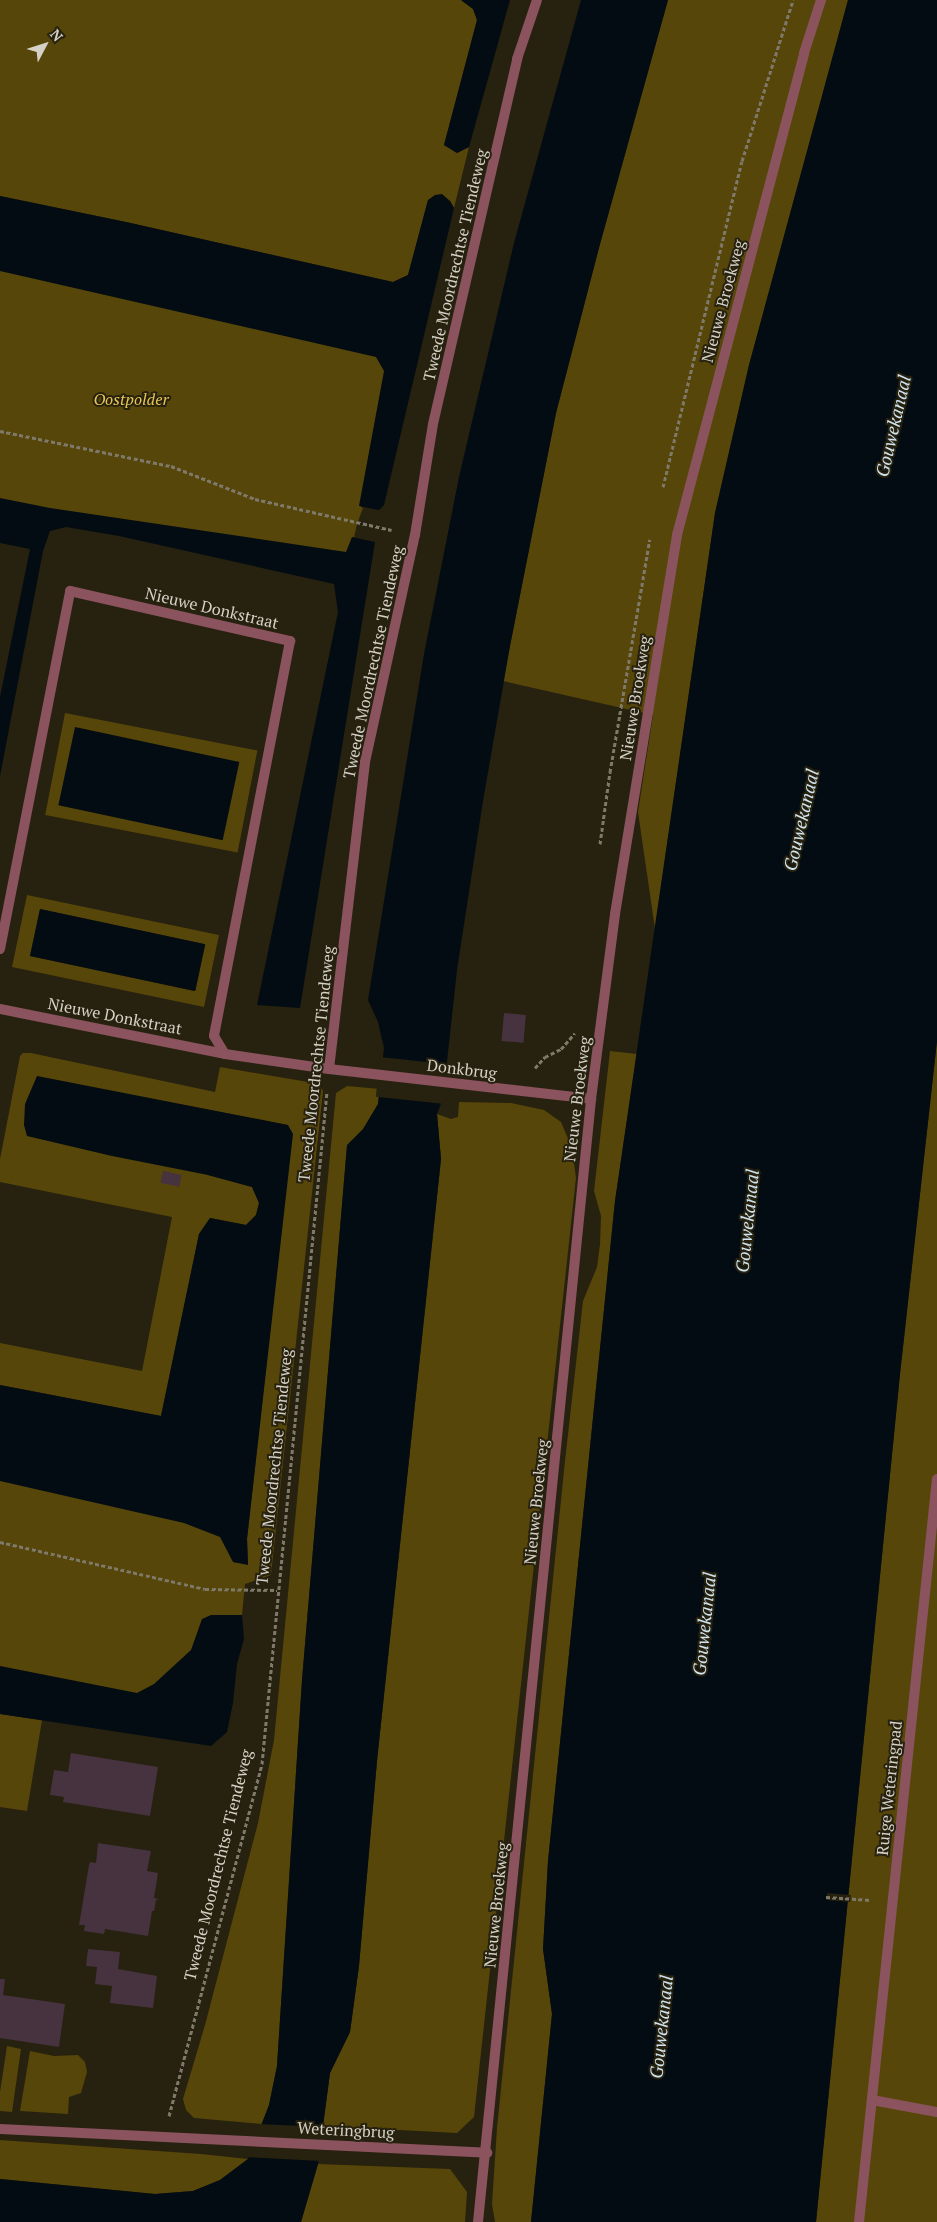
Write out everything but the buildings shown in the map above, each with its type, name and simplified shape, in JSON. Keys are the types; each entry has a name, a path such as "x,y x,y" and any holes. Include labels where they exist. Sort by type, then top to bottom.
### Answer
{"street":[{"name":"Tweede Moordrechtse Tiendeweg","path":"329,1069 366,762 415,535 438,405 517,59 537,0"},
{"name":"Nieuwe Broekweg","path":"478,2222 487,2154 591,1099 615,914 676,535 804,53 821,0"},
{"name":"Nieuwe Donkstraat","path":"0,949 70,591 290,641 214,1036 225,1054"},
{"name":"Nieuwe Donkstraat","path":"0,1009 225,1054 329,1069"},
{"name":"Donkbrug","path":"329,1069 591,1099"},
{"name":"Ruige Weteringpad","path":"859,2222 937,1479"},
{"path":"872,2100 937,2112"},
{"path":"0,2129 164,2137"},
{"name":"Weteringbrug","path":"164,2137 487,2154"}],"path":[{"path":"0,430 171,466 255,499 415,535"},
{"name":"Tweede Moordrechtse Tiendeweg","path":"164,2137 262,1764 277,1590 329,1069"},
{"path":"0,1542 205,1589 277,1590"},
{"path":"826,1896 892,1903"}],"green space":[{"path":"0,0 461,0 473,9 477,20 444,145 457,153 469,147 454,208 450,201 428,200 408,275 393,282 126,222 0,196"},
{"path":"668,0 848,0 749,365 715,513 655,929 638,812 653,715 503,681 556,413 600,244"},
{"name":"Oostpolder","path":"0,242 400,327 361,507 363,508 357,524 346,574 0,502"},
{"path":"65,713 257,750 238,852 45,815"},
{"path":"27,895 219,935 204,1007 12,967","holes":["40,909 204,944 194,991 30,956"]},
{"path":"937,1041 937,2222 816,2222 900,1374"},
{"path":"610,1051 637,1054 615,1201 548,1861 543,1949 552,2014 531,2222 495,2222 492,2204 497,2128 565,1461 583,1301 597,1267 600,1244 601,1216 594,1191"},
{"path":"23,1053 31,1053 215,1092 220,1067 319,1084 323,1091 271,1575 245,1584 242,1615 219,1615 168,1689 92,1712 0,1692 0,1462 238,1514 233,1562 248,1564 247,1539 292,1134 287,1125 37,1077 208,1175 252,1187 259,1203 256,1215 246,1225 210,1218 199,1234 161,1416 0,1385 0,1343 142,1371 172,1217 0,1182 0,1159 20,1056"},
{"path":"347,1086 380,1089 378,1104 363,1130 347,1146 302,1680 277,2066 269,2105 262,2124 194,2118 186,2110 183,2099 205,2025 258,1823 274,1740 336,1093"},
{"path":"459,1102 511,1103 544,1110 561,1122 572,1148 576,1178 474,2117 457,2133 323,2126 330,2073 350,2032 359,1966 377,1761 441,1159 437,1114 451,1119 458,1117"},
{"path":"0,1714 42,1720 27,1811 0,1807"},
{"path":"7,2046 21,2049 12,2112 0,2111 0,2092"},
{"path":"30,2051 54,2056 78,2055 85,2062 87,2072 81,2093 69,2097 68,2114 20,2111"},
{"path":"0,2140 248,2159 220,2180 193,2191 155,2194 0,2179"},
{"path":"318,2164 450,2169 467,2192 465,2222 301,2222"}],"water":[{"path":"461,0 510,0 469,147 457,153 444,145 477,20 473,9"},
{"path":"581,0 668,0 600,244 556,413 510,646 483,801 457,970 443,1098 437,1114 441,1159 377,1761 359,1966 350,2032 330,2073 318,2164 301,2222 0,2222 0,2179 155,2194 193,2191 220,2180 248,2159 269,2105 277,2066 302,1680 347,1145 363,1129 378,1104 384,1048 378,1022 368,1000 424,654 459,477 514,243"},
{"name":"Gouwekanaal","path":"848,0 937,0 937,1041 900,1374 816,2222 531,2222 552,2014 543,1949 548,1861 615,1201 715,513 749,365"},
{"path":"442,194 450,201 454,208 384,505 379,510 359,506 384,371 376,357 0,271 0,196 126,222 393,282 408,275 428,200 435,195"},
{"path":"0,498 50,508 346,552 352,537 375,542 300,1008 257,1005 338,612 334,584 119,536 66,527 50,531 43,551 0,776 0,697 30,549 0,543"},
{"path":"75,727 239,762 223,840 58,805"},
{"path":"40,909 205,944 195,991 30,956"},
{"path":"37,1076 288,1125 293,1134 247,1539 248,1565 233,1562 220,1537 184,1523 0,1481 0,1385 161,1416 199,1234 210,1218 246,1225 256,1215 259,1203 252,1187 208,1175 112,1156 27,1136 24,1125 25,1104"},
{"path":"211,1615 242,1615 244,1639 237,1664 233,1703 227,1732 211,1746 0,1714 0,1666 137,1693 154,1684 191,1650 202,1619"}],"pier":[{"path":"380,1057 449,1064 444,1104 376,1097"},
{"path":"827,1893 851,1895 850,1902 826,1900"},
{"path":"259,2124 325,2127 321,2161 246,2157"}]}
